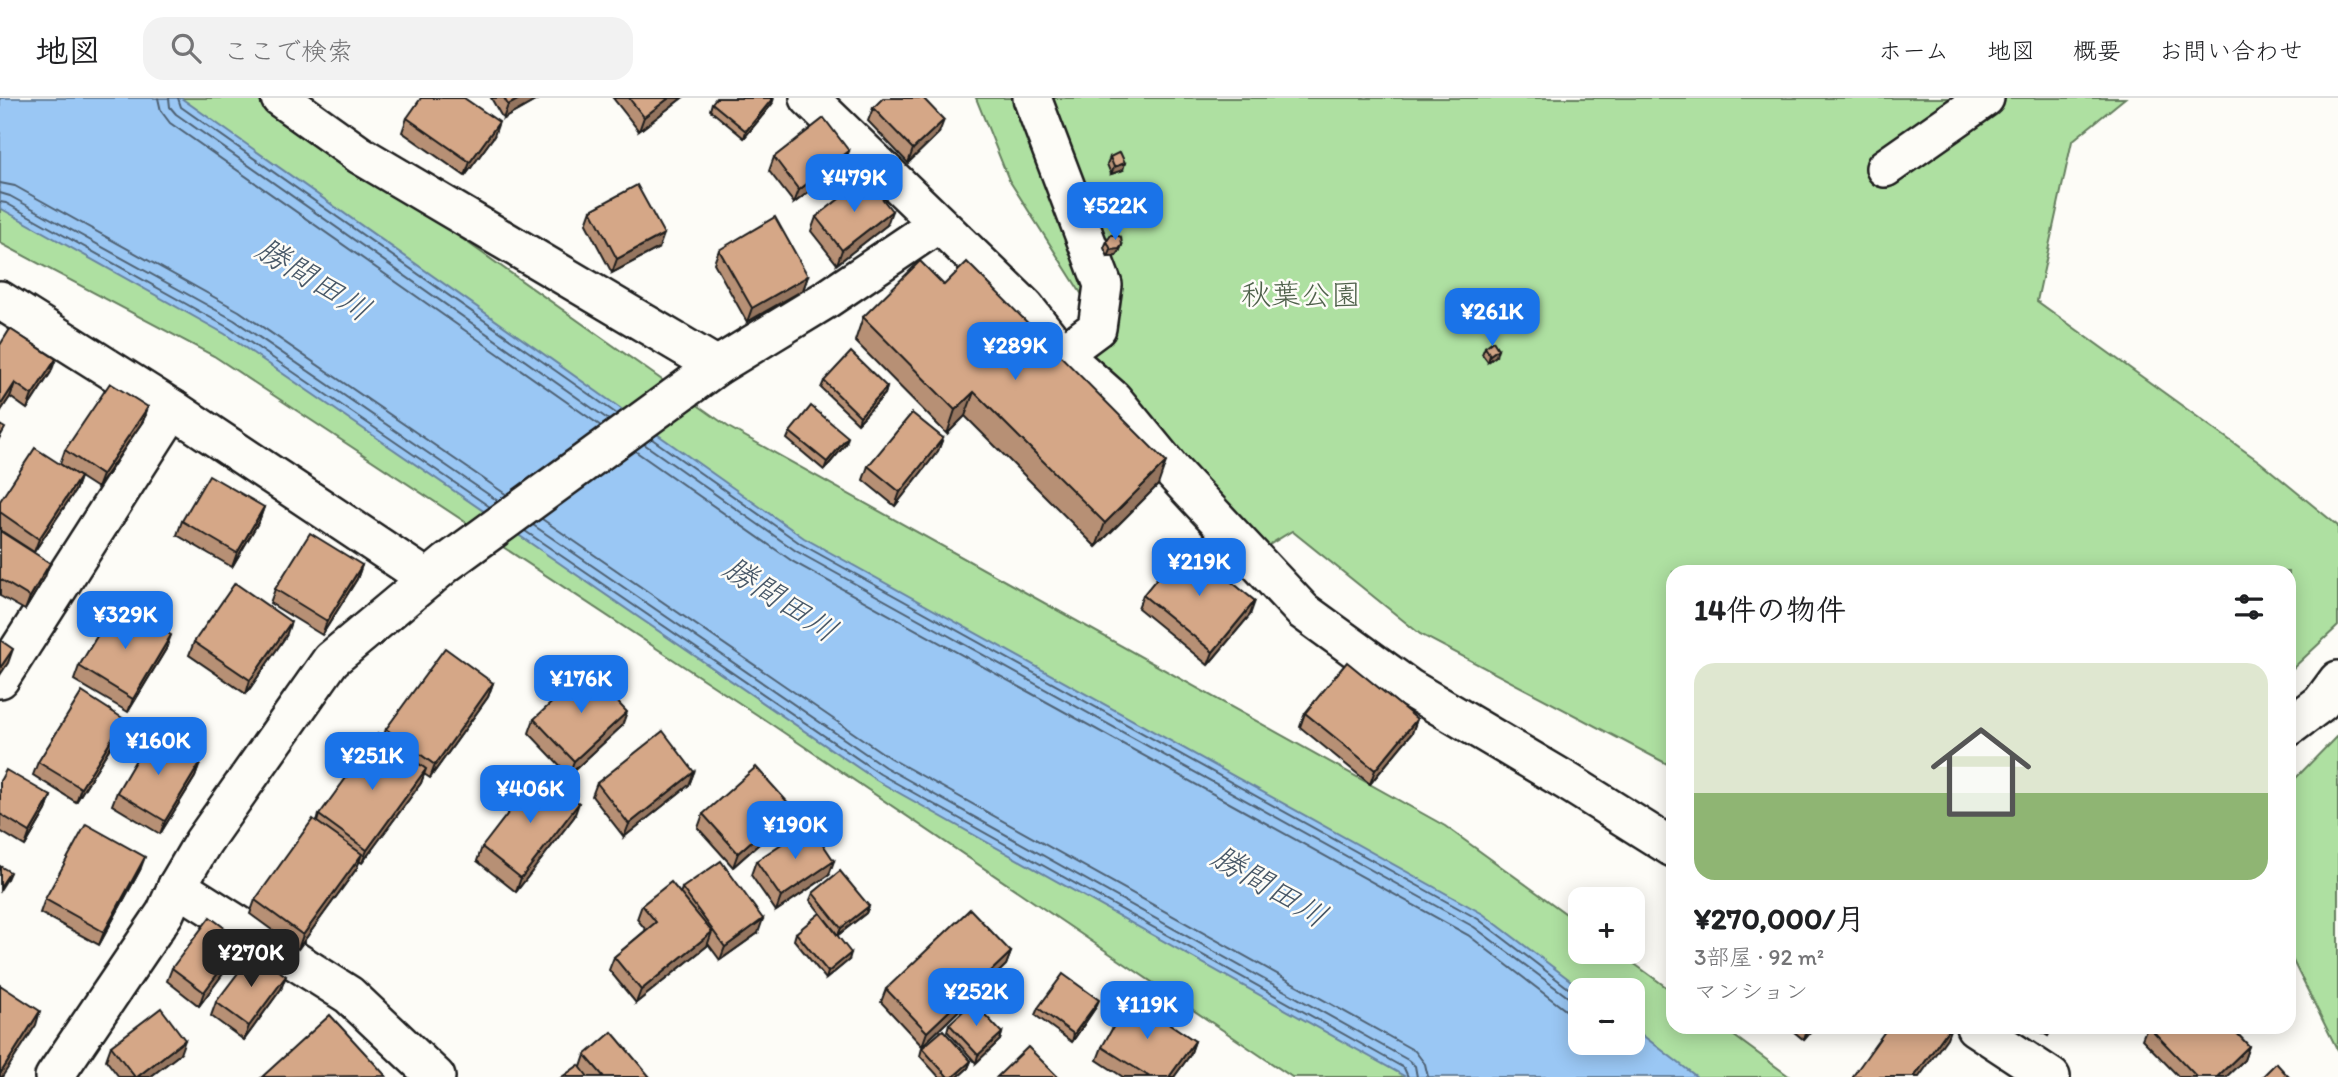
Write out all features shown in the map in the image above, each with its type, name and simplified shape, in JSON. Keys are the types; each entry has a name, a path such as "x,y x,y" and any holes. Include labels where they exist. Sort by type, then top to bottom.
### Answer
{"street":[{"path":"280,98 360,155 717,366"},
{"path":"808,98 1025,307 1062,354 1113,400 1173,472 1303,611 1409,688 1666,844"},
{"path":"1032,98 1103,285 1097,328 1062,354"},
{"path":"1885,168 1985,98"},
{"path":"54,1077 165,913 177,886 203,842 331,660 437,571 717,366 827,299 938,225"},
{"path":"0,300 437,571"},
{"path":"0,679 173,409"},
{"path":"2296,722 2321,703 2338,680"},
{"path":"177,886 349,995 436,1077"},
{"path":"1986,1034 2051,1077"}],"green space":[{"path":"0,98 263,98 730,428 1445,826 1568,915 1568,964 1634,964 1666,987 1666,1034 1732,1034 1790,1077 1292,1077 768,722 214,356 0,243"},
{"name":"秋葉公園","path":"976,98 2125,98 2072,141 2037,301 2260,462 2338,526 2338,626 2296,665 2296,565 1666,565 1666,763 1420,634 1292,531 1251,556 1062,354 1098,320 1009,180"},
{"path":"2338,735 2338,1051 2296,967 2296,778"}],"water":[{"name":"勝間田川","path":"0,98 181,98 804,538 1483,914 1568,979 1568,1055 1645,1055 1645,1037 1697,1077 1406,1077 876,780 225,334 0,208"}],"building":[{"path":"421,98 464,98 499,122 470,162 407,118"},
{"path":"504,98 521,98 508,105"},
{"path":"629,98 669,98 644,117"},
{"path":"716,98 773,98 746,131 712,103"},
{"path":"883,98 923,98 944,120 913,149 873,108"},
{"path":"824,118 849,151 799,190 774,157"},
{"path":"1120,152 1125,163 1114,167 1110,157"},
{"path":"866,178 892,211 842,250 816,217"},
{"path":"637,185 664,234 617,259 591,210"},
{"path":"775,217 808,276 752,308 719,250"},
{"path":"1111,235 1121,237 1122,245 1119,249 1111,250 1107,241"},
{"path":"920,261 944,285 967,262 1166,462 1105,523 974,392 955,410 863,317"},
{"path":"10,329 56,359 32,395 15,383 0,406 0,345"},
{"path":"1493,341 1498,349 1490,355 1485,347"},
{"path":"851,352 887,387 860,416 824,381"},
{"path":"110,383 148,407 102,475 65,450"},
{"path":"811,406 848,437 827,462 790,432"},
{"path":"912,413 943,438 900,492 868,466"},
{"path":"35,448 80,477 39,539 0,512 0,501"},
{"path":"209,475 264,507 237,553 182,521"},
{"path":"0,531 50,563 30,597 0,579"},
{"path":"310,533 362,565 327,621 275,589"},
{"path":"1185,544 1255,601 1213,652 1143,595"},
{"path":"235,583 291,622 250,680 194,642"},
{"path":"117,603 171,635 133,699 79,666"},
{"path":"0,640 13,649 0,668"},
{"path":"445,648 493,683 435,765 386,729"},
{"path":"1347,662 1417,719 1375,770 1305,713"},
{"path":"587,670 627,712 574,761 534,719"},
{"path":"82,692 124,719 81,788 38,762"},
{"path":"663,731 694,772 629,824 597,783"},
{"path":"151,734 200,763 165,821 117,792"},
{"path":"378,734 426,769 367,850 319,815"},
{"path":"756,767 791,806 738,853 703,814"},
{"path":"6,770 51,796 30,832 0,814 0,781"},
{"path":"539,773 579,803 521,878 482,847"},
{"path":"313,819 362,854 303,935 255,900"},
{"path":"86,824 145,857 104,932 45,899"},
{"path":"810,825 834,861 781,897 756,861"},
{"path":"721,861 763,919 725,947 682,888"},
{"path":"0,866 10,872 0,887"},
{"path":"840,871 869,906 841,928 813,893"},
{"path":"671,882 712,932 641,990 614,957 656,922 642,905"},
{"path":"970,909 1011,952 927,1032 886,989"},
{"path":"820,913 851,953 828,972 796,933"},
{"path":"210,917 242,941 204,992 172,968"},
{"path":"254,952 286,976 249,1026 216,1002"},
{"path":"1063,974 1099,1000 1074,1034 1038,1008"},
{"path":"0,985 40,1011 0,1074"},
{"path":"1130,997 1195,1041 1169,1077 1150,1077 1102,1047"},
{"path":"973,1002 1002,1033 978,1055 949,1024"},
{"path":"161,1008 185,1040 135,1077 111,1046"},
{"path":"330,1015 386,1076 262,1077"},
{"path":"943,1030 971,1061 953,1077 948,1077 922,1048"},
{"path":"612,1032 650,1077 604,1077 585,1055"},
{"path":"1883,1034 1945,1034 1914,1077 1853,1076"},
{"path":"2156,1034 2238,1034 2249,1046 2217,1077 2197,1077"},
{"path":"1028,1047 1058,1077 997,1077"},
{"path":"2276,1063 2289,1077 2262,1077"},
{"path":"579,1065 588,1077 562,1077"}]}
